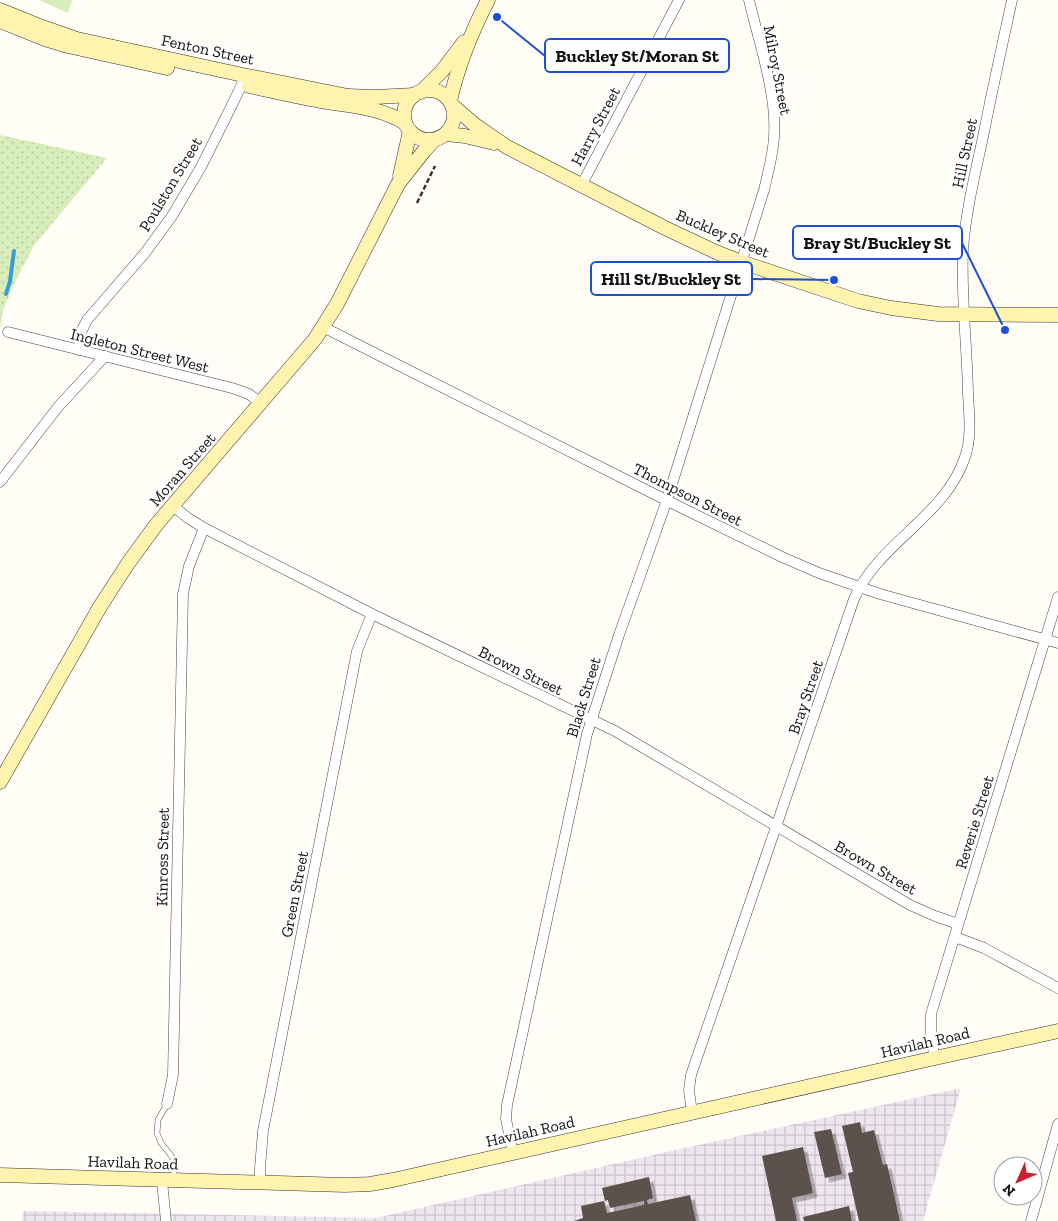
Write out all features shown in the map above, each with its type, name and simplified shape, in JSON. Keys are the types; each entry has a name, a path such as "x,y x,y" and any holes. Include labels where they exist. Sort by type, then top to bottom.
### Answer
{"street":[{"path":"471,33 442,70 405,108 407,127 421,139 440,137 454,122 452,104 456,76 471,33 488,0"},
{"name":"Harry Street","path":"581,186 679,0"},
{"name":"Milroy Street","path":"741,262 764,190 774,136 770,92 749,0"},
{"name":"Hill Street","path":"964,314 963,250 968,206 1012,0"},
{"name":"Fenton Street","path":"0,10 37,26 77,39 242,79 320,101 368,108 387,113 407,127"},
{"name":"Fenton Street","path":"0,21 45,39 82,50 242,79 348,96 375,97 417,94"},
{"name":"Poulston Street","path":"79,350 81,332 87,320 145,253 187,193 227,116 242,79"},
{"path":"417,94 429,90 437,92 444,95 452,104"},
{"name":"Buckley Street","path":"452,104 475,126 507,147 581,186 716,252 741,262 858,301 913,312 1058,315"},
{"name":"Moran Street","path":"0,782 115,583 142,544 303,354 323,327 345,289 398,184 404,164 407,127"},
{"name":"Buckley Street","path":"440,137 474,138 507,147"},
{"name":"Moran Street","path":"398,184 424,151 440,137"},
{"name":"Black Street","path":"513,1153 506,1119 508,1105 591,719 667,500 741,262"},
{"name":"Bray Street","path":"692,1113 689,1090 691,1075 859,588 880,561 936,504 960,470 966,455 969,424 964,314"},
{"name":"Thompson Street","path":"323,327 782,557 859,588 1058,643"},
{"name":"Ingleton Street West","path":"8,332 232,388 249,394 261,403"},
{"path":"0,482 58,407 105,356"},
{"name":"Brown Street","path":"173,506 204,528 372,614 551,702 591,719 636,743 910,905 958,924"},
{"name":"Kinross Street","path":"167,1104 173,1075 183,594 189,566 204,528"},
{"name":"Reverie Street","path":"935,1058 931,1039 931,1014 1058,597"},
{"name":"Green Street","path":"260,1183 263,1131 357,651 372,614"},
{"path":"954,937 984,948 1058,988"},
{"name":"Havilah Road","path":"0,1175 168,1181 370,1184 1058,1031"},
{"path":"1031,1221 1058,1124"},
{"name":"Kinross Street","path":"166,1221 168,1181"}],"lane":[{"name":"Kinross Street","path":"167,1104 158,1120 156,1132 161,1143 173,1158 175,1166 168,1181"}],"path":[{"path":"417,203 435,166"}],"shaded area":[{"path":"961,1088 923,1221 22,1221 23,1211 376,1218"}],"green space":[{"path":"39,0 72,0 68,13"},
{"path":"0,135 107,158 35,244 3,310 0,328"}],"building":[{"path":"860,1122 862,1133 874,1130 883,1165 887,1164 900,1221 859,1221 848,1173 853,1172 842,1126"},
{"path":"831,1129 842,1174 825,1178 814,1132"},
{"path":"803,1147 813,1193 792,1198 797,1221 776,1221 762,1156"},
{"path":"649,1177 653,1198 647,1200 648,1204 690,1195 696,1221 574,1221 583,1218 581,1206 604,1201 607,1213 644,1205 644,1201 610,1208 608,1200 605,1201 602,1188"},
{"path":"849,1206 852,1221 804,1221 803,1217"}],"waterway":[{"path":"6,294 10,281 14,251"}],"place":[{"name":"Buckley St/Moran St","path":"497,17"},
{"name":"Hill St/Buckley St","path":"834,280"},
{"name":"Bray St/Buckley St","path":"1005,330"}]}
